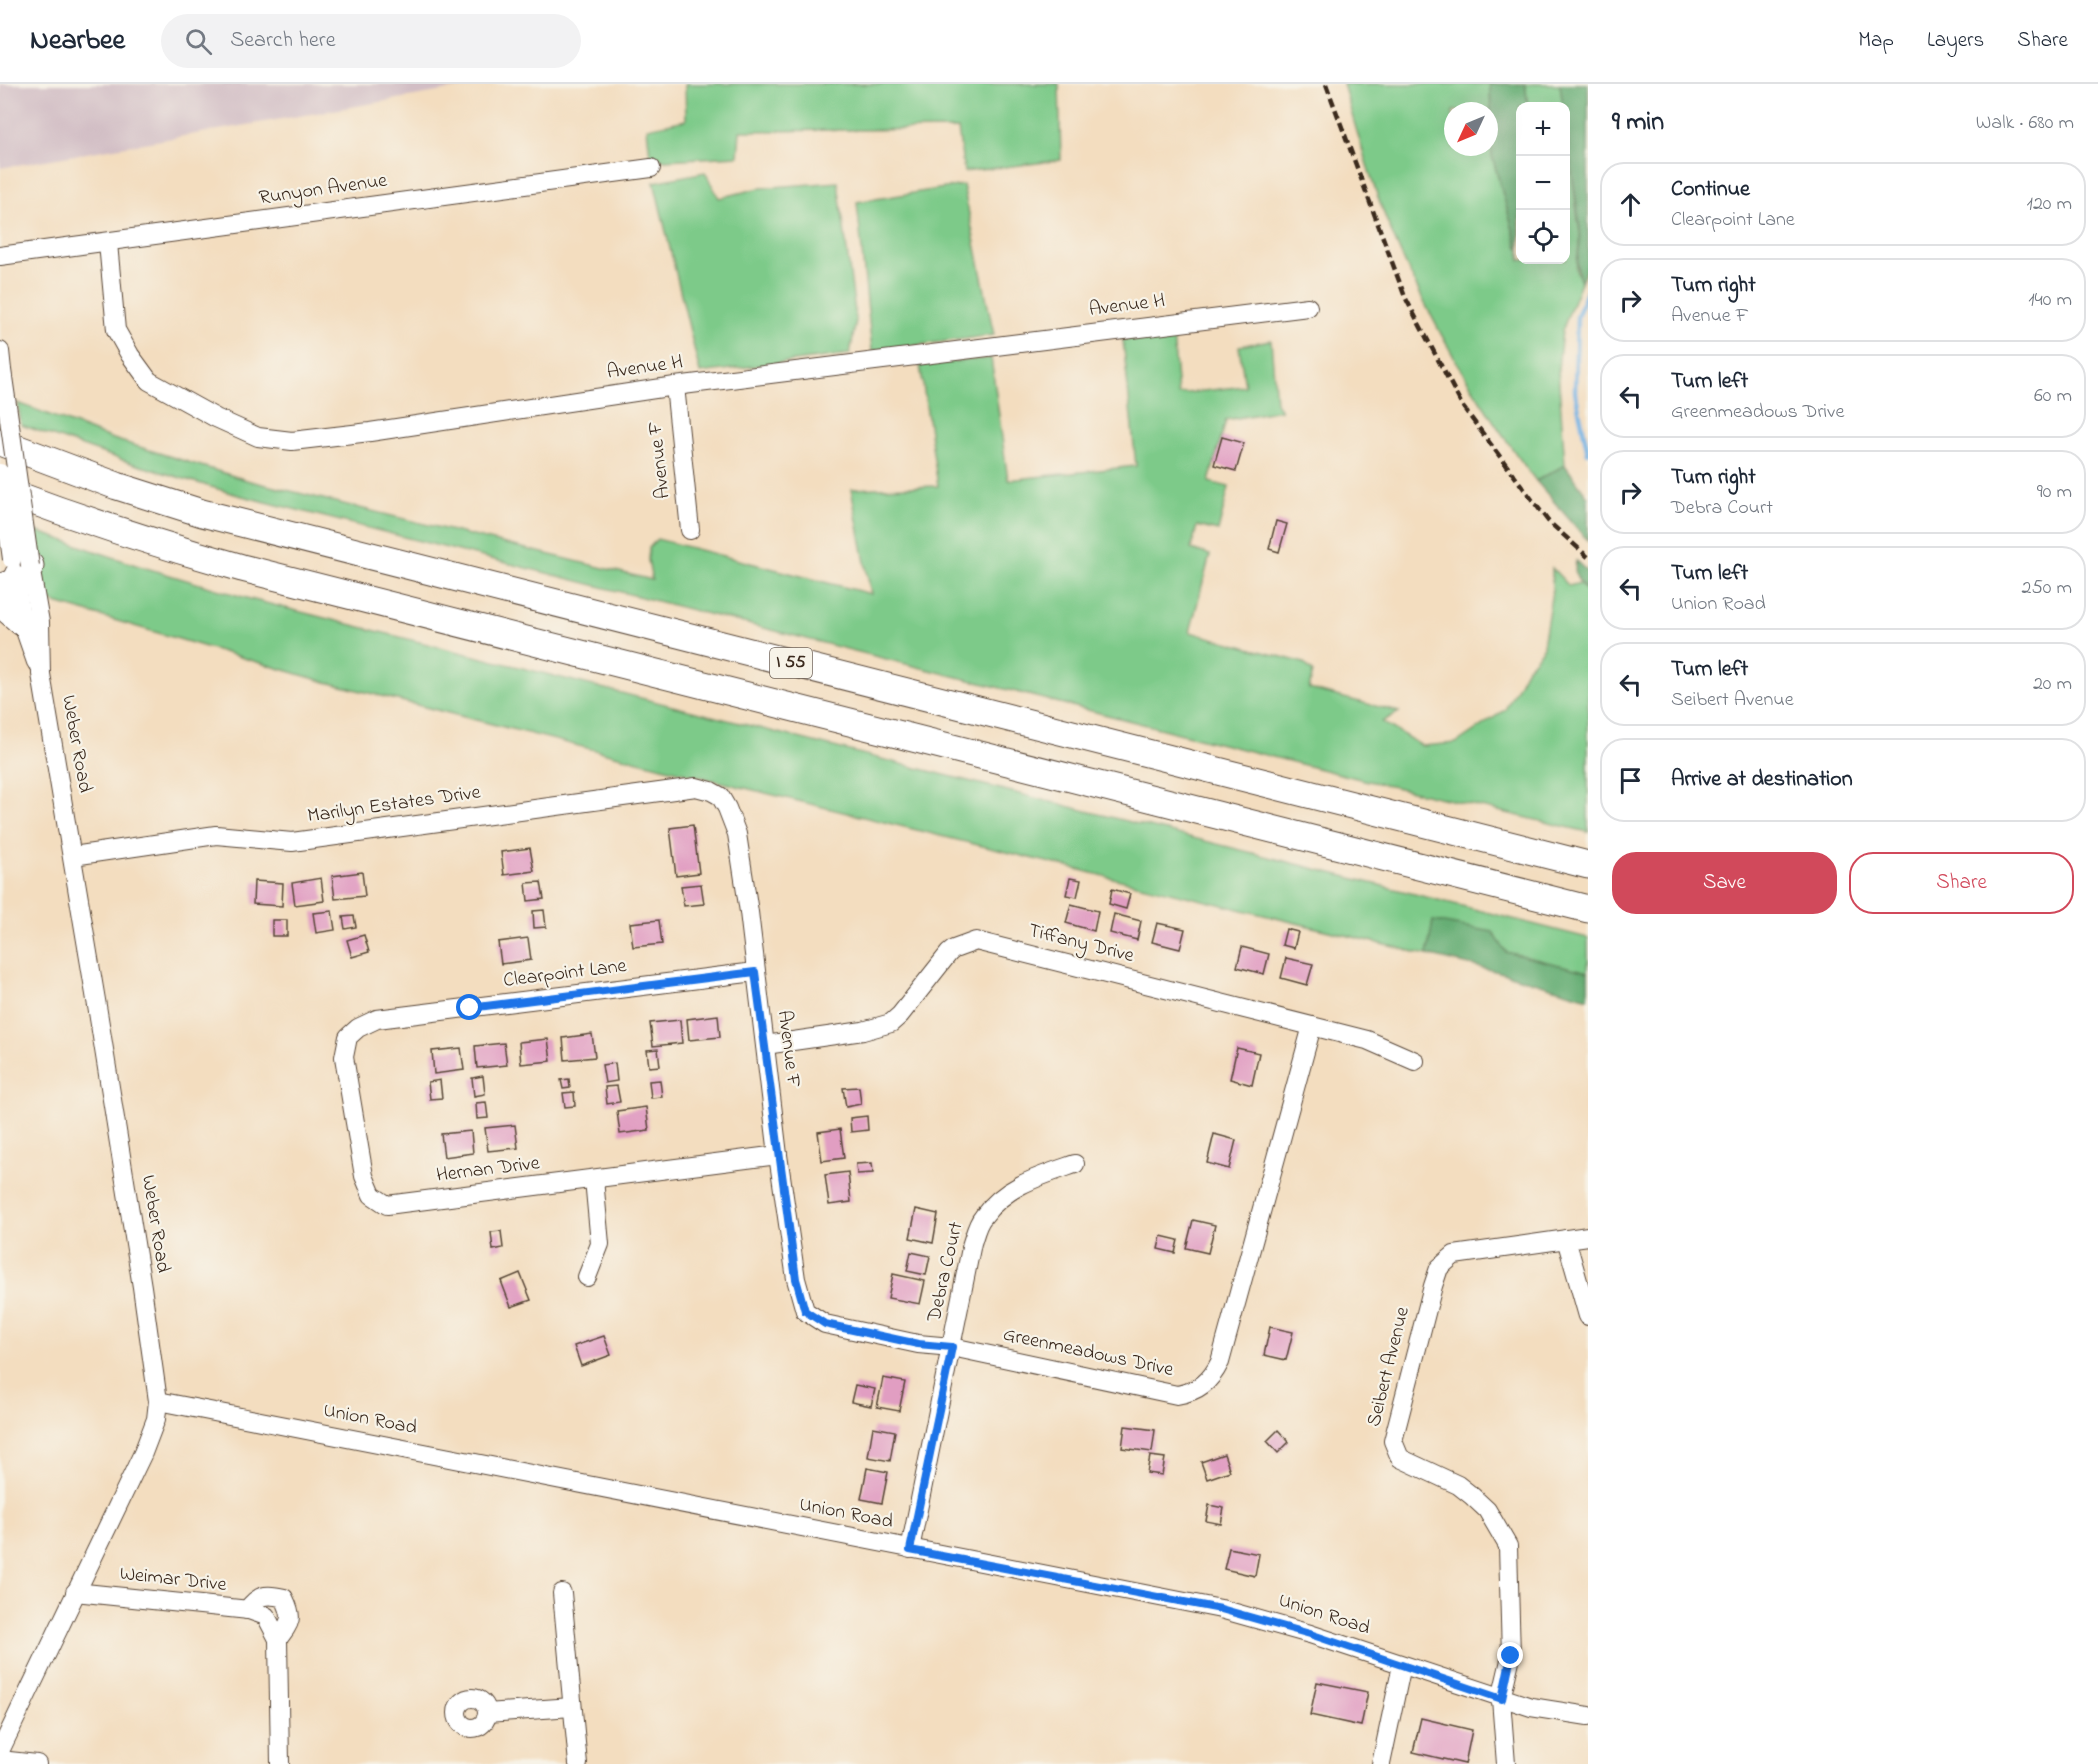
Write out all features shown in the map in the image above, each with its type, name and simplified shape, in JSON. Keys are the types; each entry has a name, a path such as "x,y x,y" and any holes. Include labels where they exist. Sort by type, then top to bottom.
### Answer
{"highway":[{"name":"I 55","path":"0,442 117,486 202,513 1588,865"},
{"name":"I 55","path":"0,489 74,517 242,568 1588,909"},
{"path":"11,579 22,622"}],"street":[{"name":"Runyon Avenue","path":"0,256 651,168"},
{"name":"Avenue H","path":"108,243 116,330 130,355 149,381 216,418 258,437 292,441 327,438 675,386 1308,307"},
{"name":"Weber Road","path":"0,351 11,579"},
{"name":"Avenue F","path":"675,386 690,530"},
{"name":"Weber Road","path":"0,473 11,579 40,622 41,674 73,856 144,1298 158,1401 156,1419 143,1453 0,1751"},
{"name":"Weber Road","path":"22,622 41,674"},
{"name":"Marilyn Estates Drive","path":"73,856 216,834 292,842 696,787 720,796"},
{"name":"Avenue F","path":"720,796 737,834 749,912 778,1155 796,1279 805,1311"},
{"name":"Tiffany Drive","path":"765,1045 863,1031 891,1023 949,953 975,941 1367,1040 1415,1061"},
{"name":"Clearpoint Lane","path":"387,1205 372,1195 364,1176 344,1058 348,1037 358,1028 376,1019 755,972"},
{"name":"Greenmeadows Drive","path":"805,1311 825,1324 918,1344 952,1347 1177,1395 1197,1390 1207,1383 1220,1362 1312,1026"},
{"name":"Hernan Drive","path":"387,1205 778,1155"},
{"name":"Debra Court","path":"910,1550 972,1243 981,1218 998,1199 1014,1188 1035,1177 1075,1164"},
{"path":"587,1278 600,1244 594,1179"},
{"path":"1588,1236 1566,1239 1588,1316"},
{"name":"Seibert Avenue","path":"1506,1764 1502,1699 1511,1656 1508,1546 1487,1510 1458,1485 1400,1458 1393,1441 1432,1286 1439,1268 1454,1255 1566,1239"},
{"name":"Union Road","path":"158,1401 910,1550 1221,1609 1264,1619 1502,1699 1531,1707 1588,1716"},
{"name":"Weimar Drive","path":"75,1592 247,1610 266,1616 278,1639"},
{"path":"562,1593 578,1764"},
{"path":"247,1610 256,1598 271,1594 284,1598 291,1612 289,1624 278,1639 281,1763"},
{"path":"1381,1764 1402,1665"},
{"path":"487,1713 572,1707"},
{"path":"0,1760 37,1764"}],"shaded area":[{"path":"0,84 484,84 0,168"}],"green space":[{"path":"685,84 1059,84 1061,160 964,172 958,129 740,131 738,156 665,160 650,155 647,128 686,120"},
{"path":"1343,84 1490,84 1490,102 1444,102 1444,156 1492,156 1516,240 1516,264 1570,264 1570,159 1580,235 1576,270 1581,282 1562,331 1558,369 1565,465 1536,481 1495,423 1457,363 1423,300 1385,217"},
{"path":"1490,84 1525,84 1527,102 1516,102 1516,240 1492,156 1498,156 1498,102 1490,102"},
{"path":"1525,84 1560,84 1562,102 1527,102"},
{"path":"1560,84 1588,84 1588,264 1581,282 1577,263 1580,232 1570,161 1570,102 1562,102"},
{"path":"705,172 719,198 760,188 838,182 856,320 850,354 700,373 654,182"},
{"path":"963,185 994,335 872,351 857,202"},
{"path":"1173,335 1178,394 1245,386 1239,346 1271,340 1276,403 1281,410 1226,420 1209,482 1229,487 1218,531 1197,526 1191,549 1210,555 1190,632 1304,663 1313,672 1309,689 1399,712 1382,722 1422,746 1456,743 1505,710 1527,668 1542,651 1552,591 1552,568 1569,586 1579,583 1588,592 1588,832 1360,779 238,495 131,463 21,425 18,403 110,438 250,481 652,580 648,560 649,548 657,539 871,594 851,489 938,486 920,365 991,358 1008,480 1136,466 1123,340"},
{"path":"1565,465 1588,497 1588,541 1536,481"},
{"path":"36,531 136,565 250,599 1588,938 1588,972 1506,952 1433,921 1427,955 737,786 322,681 42,599 42,570"},
{"path":"1576,561 1588,572 1588,592 1577,578"},
{"path":"1433,921 1493,932 1506,952 1588,972 1588,998 1499,972 1427,955"}],"building":[{"path":"1222,437 1244,443 1236,471 1214,465"},
{"path":"1276,521 1287,524 1279,552 1269,549"},
{"path":"693,825 699,873 676,876 670,828"},
{"path":"530,848 534,871 504,875 501,852"},
{"path":"362,872 365,896 335,899 332,876"},
{"path":"321,878 324,901 295,905 292,883"},
{"path":"1070,878 1081,880 1077,897 1066,895"},
{"path":"254,881 283,883 282,906 253,904"},
{"path":"541,882 544,899 528,901 526,883"},
{"path":"701,884 704,904 684,906 681,886"},
{"path":"1112,889 1130,894 1126,909 1109,904"},
{"path":"1071,904 1098,911 1094,931 1066,923"},
{"path":"544,910 546,927 534,928 533,911"},
{"path":"332,911 335,930 316,933 313,913"},
{"path":"1114,914 1141,921 1137,940 1110,933"},
{"path":"354,916 356,927 345,929 343,917"},
{"path":"272,920 287,920 287,936 272,936"},
{"path":"659,920 662,944 633,947 630,923"},
{"path":"1157,923 1185,929 1180,949 1152,942"},
{"path":"1286,929 1298,932 1294,948 1282,945"},
{"path":"364,935 369,952 352,957 347,940"},
{"path":"528,938 531,960 501,964 498,942"},
{"path":"1242,947 1269,954 1264,974 1237,967"},
{"path":"1286,958 1313,964 1307,985 1281,978"},
{"path":"718,1015 720,1037 689,1040 687,1019"},
{"path":"680,1020 682,1043 653,1046 650,1023"},
{"path":"592,1034 595,1057 565,1060 563,1038"},
{"path":"548,1039 551,1061 521,1064 519,1042"},
{"path":"504,1043 507,1065 477,1068 475,1046"},
{"path":"461,1048 464,1070 434,1074 432,1051"},
{"path":"1237,1048 1259,1053 1252,1085 1230,1079"},
{"path":"658,1049 660,1066 649,1067 647,1050"},
{"path":"615,1063 617,1081 605,1083 602,1065"},
{"path":"483,1076 485,1094 474,1096 472,1078"},
{"path":"569,1079 570,1088 563,1089 561,1080"},
{"path":"440,1080 442,1098 430,1099 428,1082"},
{"path":"660,1080 662,1097 651,1098 649,1081"},
{"path":"617,1086 620,1102 607,1104 605,1087"},
{"path":"859,1087 861,1104 846,1107 843,1088"},
{"path":"574,1092 575,1106 565,1107 563,1093"},
{"path":"486,1102 488,1118 477,1119 476,1103"},
{"path":"646,1107 649,1130 620,1134 617,1111"},
{"path":"867,1116 868,1130 851,1132 850,1118"},
{"path":"515,1125 518,1148 488,1151 485,1128"},
{"path":"840,1129 844,1158 822,1161 818,1132"},
{"path":"471,1131 473,1153 444,1157 441,1134"},
{"path":"1214,1134 1236,1140 1229,1169 1207,1163"},
{"path":"872,1163 873,1173 857,1174 856,1164"},
{"path":"848,1172 851,1202 829,1205 825,1175"},
{"path":"916,1209 938,1214 933,1243 910,1238"},
{"path":"1193,1220 1215,1225 1208,1253 1186,1248"},
{"path":"501,1231 503,1248 493,1250 491,1232"},
{"path":"1161,1236 1178,1240 1175,1253 1158,1249"},
{"path":"911,1252 930,1256 926,1275 907,1271"},
{"path":"520,1273 531,1300 511,1307 501,1281"},
{"path":"893,1274 925,1281 920,1304 888,1298"},
{"path":"1270,1327 1293,1332 1286,1360 1264,1355"},
{"path":"604,1336 611,1355 581,1366 574,1346"},
{"path":"883,1378 905,1382 899,1411 877,1407"},
{"path":"855,1385 875,1389 871,1406 851,1402"},
{"path":"1125,1426 1155,1430 1152,1452 1122,1448"},
{"path":"873,1427 895,1431 890,1461 868,1457"},
{"path":"1278,1430 1289,1442 1278,1453 1267,1441"},
{"path":"1224,1454 1230,1471 1207,1479 1201,1462"},
{"path":"1150,1456 1165,1458 1162,1475 1147,1473"},
{"path":"867,1468 888,1472 882,1503 861,1499"},
{"path":"1209,1505 1224,1508 1221,1524 1206,1521"},
{"path":"1229,1548 1259,1554 1255,1576 1224,1569"},
{"path":"1317,1682 1368,1692 1361,1726 1310,1715"},
{"path":"1421,1718 1472,1730 1465,1764 1413,1752"}],"waterway":[{"path":"1588,289 1577,317 1575,391 1588,453"}],"railway":[{"path":"1326,84 1405,297 1463,407 1548,521 1588,557"}],"route":[{"path":"470,1008 755,972 796,1279 805,1311 825,1324 918,1344 952,1347 910,1550 1264,1619 1502,1699 1511,1656"}]}
